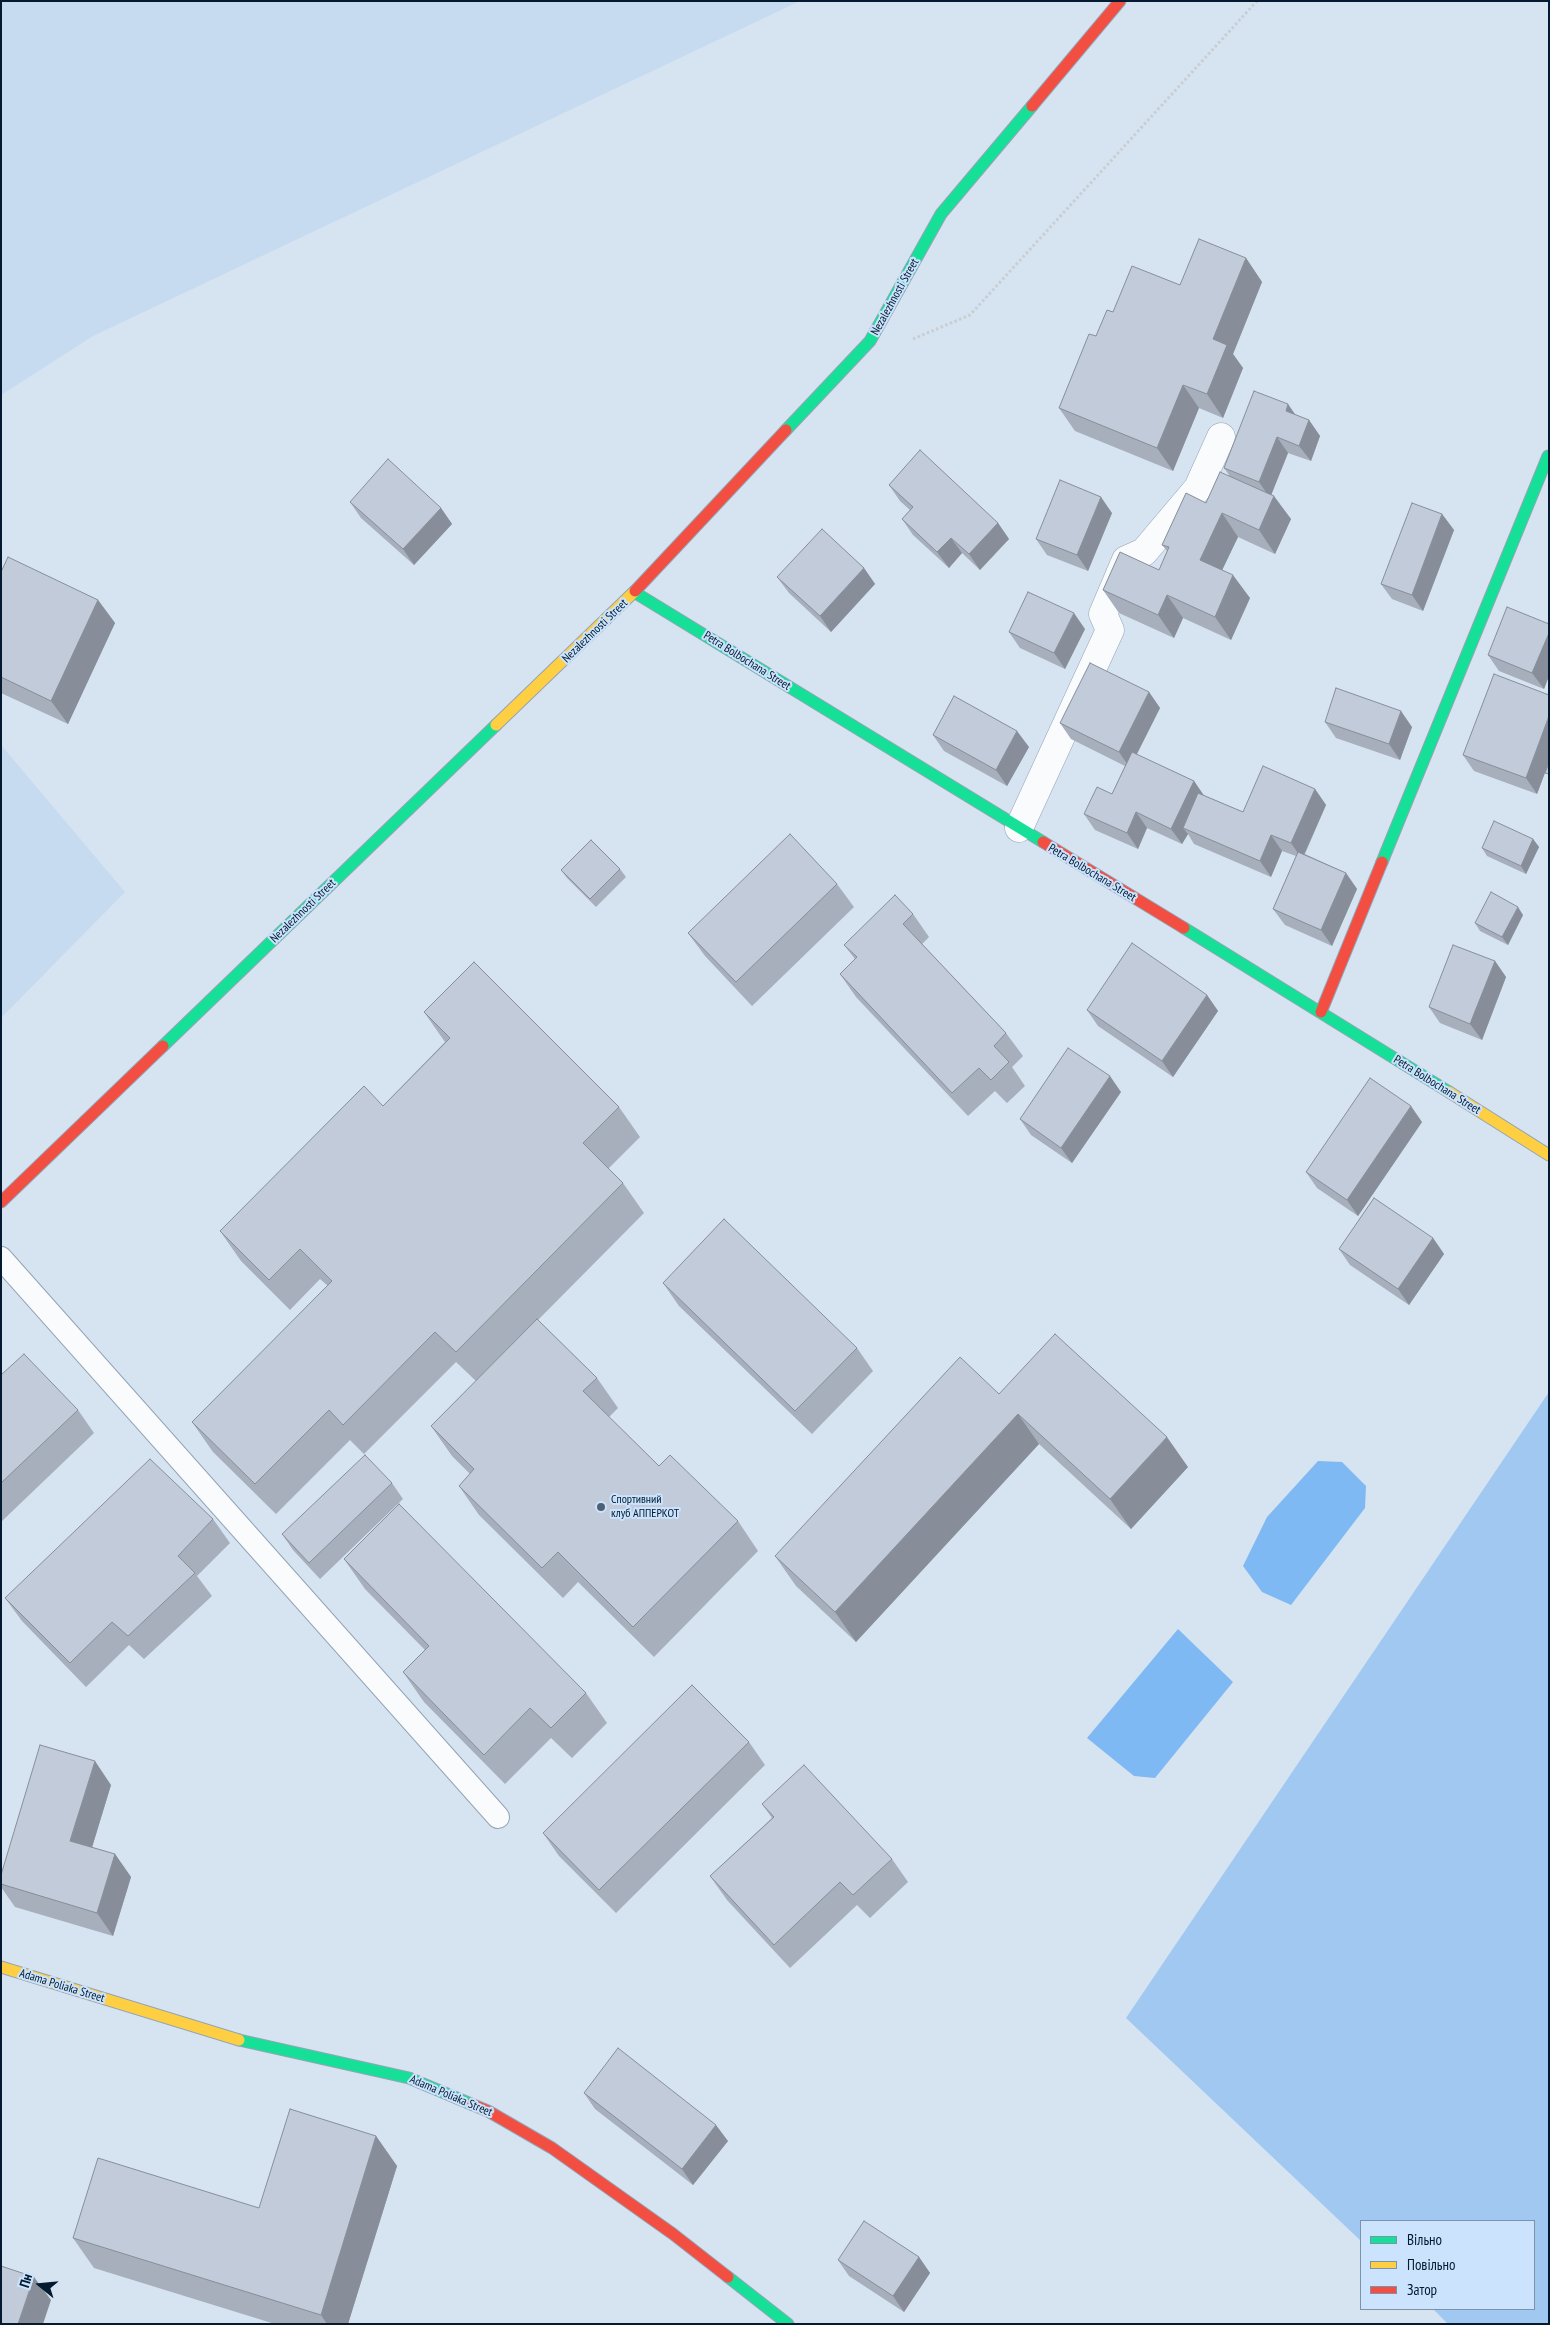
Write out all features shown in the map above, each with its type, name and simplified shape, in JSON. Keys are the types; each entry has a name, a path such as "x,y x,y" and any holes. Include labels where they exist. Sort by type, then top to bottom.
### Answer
{"street":[{"name":"Nezalezhnosti Street","path":"1,1202 634,592 870,341 941,214 1120,1"},
{"path":"1019,828 1110,630 1103,614 1126,560 1144,552 1198,488 1221,437"},
{"path":"1321,1012 1548,456"},
{"name":"Petra Bolbochana Street","path":"634,592 1321,1012 1549,1155"},
{"name":"Adama Poliaka Street","path":"1,1967 237,2039 409,2078 488,2111 560,2153 673,2234 788,2324"}],"lane":[{"path":"1,1258 498,1817"}],"path":[{"path":"870,341 907,341 970,315 1257,1"}],"shaded area":[{"path":"1,1 800,1 93,336 1,395"},
{"path":"1,745 125,892 1,1018"},
{"path":"1549,1392 1549,2324 1448,2324 1434,2310 1535,2310 1535,2220 1360,2220 1360,2240 1126,2018"},
{"path":"1318,1461 1342,1462 1366,1486 1365,1508 1291,1605 1262,1592 1243,1566 1267,1517"},
{"path":"1178,1629 1233,1682 1155,1778 1134,1776 1087,1738"}],"building":[{"path":"1199,239 1246,258 1213,339 1227,345 1207,394 1183,385 1157,448 1059,408 1089,334 1096,336 1107,310 1113,312 1132,266 1180,285"},
{"path":"1254,391 1288,404 1286,411 1309,420 1299,446 1277,437 1259,482 1224,468"},
{"path":"920,450 998,523 969,554 951,538 937,552 902,519 913,507 889,485"},
{"path":"388,459 441,508 403,549 350,502"},
{"path":"1220,472 1274,496 1259,530 1222,513 1200,560 1233,575 1215,617 1167,595 1158,615 1103,590 1120,552 1159,570 1169,547 1162,545 1186,493 1206,503"},
{"path":"1060,480 1101,497 1077,555 1036,539"},
{"path":"1412,503 1442,514 1412,595 1381,584"},
{"path":"822,529 864,568 820,616 777,577"},
{"path":"8,557 98,600 51,701 1,677 1,572"},
{"path":"1028,592 1074,613 1054,653 1009,632"},
{"path":"1507,607 1549,624 1549,633 1532,673 1488,655"},
{"path":"1090,663 1149,692 1119,752 1060,723"},
{"path":"1494,674 1549,695 1549,716 1526,778 1463,755"},
{"path":"1336,688 1401,711 1389,744 1325,722"},
{"path":"954,696 1017,731 996,770 933,735"},
{"path":"1132,752 1194,781 1171,829 1136,812 1127,833 1084,814 1097,787 1112,794"},
{"path":"1549,763 1549,774 1545,773"},
{"path":"1263,766 1315,789 1291,843 1271,835 1260,861 1183,828 1198,793 1243,812"},
{"path":"1494,821 1533,839 1521,866 1482,848"},
{"path":"790,834 837,884 736,982 688,933"},
{"path":"591,840 620,869 590,899 561,870"},
{"path":"1298,852 1346,873 1321,930 1273,909"},
{"path":"1491,892 1518,907 1502,937 1475,923"},
{"path":"895,895 913,914 903,924 1006,1033 994,1046 1009,1062 991,1080 979,1068 952,1093 840,974 857,957 844,945"},
{"path":"1132,943 1207,995 1162,1061 1087,1010"},
{"path":"1453,945 1495,961 1470,1024 1429,1007"},
{"path":"474,962 619,1107 583,1143 623,1183 456,1352 435,1332 343,1425 329,1410 255,1484 192,1422 332,1281 300,1249 269,1280 220,1231 364,1086 383,1106 450,1038 424,1012"},
{"path":"1068,1048 1110,1076 1061,1148 1020,1119"},
{"path":"1370,1078 1411,1106 1347,1200 1306,1172"},
{"path":"1374,1198 1433,1238 1398,1289 1339,1249"},
{"path":"724,1219 857,1348 795,1411 663,1283"},
{"name":"Спортивний клуб АППЕРКОТ","path":"537,1319 597,1378 583,1391 659,1466 670,1455 738,1521 633,1627 558,1552 542,1568 459,1486 474,1469 431,1426"},
{"path":"1055,1334 1167,1437 1110,1499 1018,1414 835,1612 775,1556 960,1357 999,1394"},
{"path":"24,1354 78,1410 1,1483 1,1375"},
{"path":"365,1455 392,1483 309,1563 282,1534"},
{"path":"150,1459 213,1519 178,1556 195,1573 128,1636 112,1622 70,1663 5,1598"},
{"path":"399,1504 586,1693 551,1728 530,1708 484,1755 403,1672 429,1646 344,1559"},
{"path":"692,1685 749,1742 599,1890 543,1833"},
{"path":"40,1745 95,1761 70,1841 115,1854 97,1913 1,1884 1,1875"},
{"path":"804,1765 892,1859 853,1895 840,1882 774,1945 710,1876 774,1817 762,1804"},
{"path":"618,2048 716,2125 682,2169 584,2093"},
{"path":"290,2109 376,2136 321,2315 73,2238 98,2158 259,2208"},
{"path":"864,2221 919,2257 893,2296 838,2260"},
{"path":"1,2266 34,2277 18,2324 1,2324"}],"traffic: fast":[{"path":"786,430 870,341 941,214 1032,106"},
{"path":"1382,862 1548,456"},
{"path":"634,592 1043,842"},
{"path":"163,1046 496,725"},
{"path":"1184,928 1449,1092"},
{"path":"239,2040 409,2078 471,2104"},
{"path":"728,2277 788,2324"}],"traffic: slow":[{"path":"496,725 635,591"},
{"path":"1449,1092 1549,1155"},
{"path":"1,1967 239,2040"}],"traffic: jam":[{"path":"1032,106 1120,1"},
{"path":"635,591 786,430"},
{"path":"1043,842 1184,928"},
{"path":"1321,1012 1382,862"},
{"path":"1,1202 163,1046"},
{"path":"471,2104 488,2111 552,2148 673,2234 728,2277"}],"place":[{"name":"Спортивний клуб АППЕРКОТ","path":"601,1507"}]}
